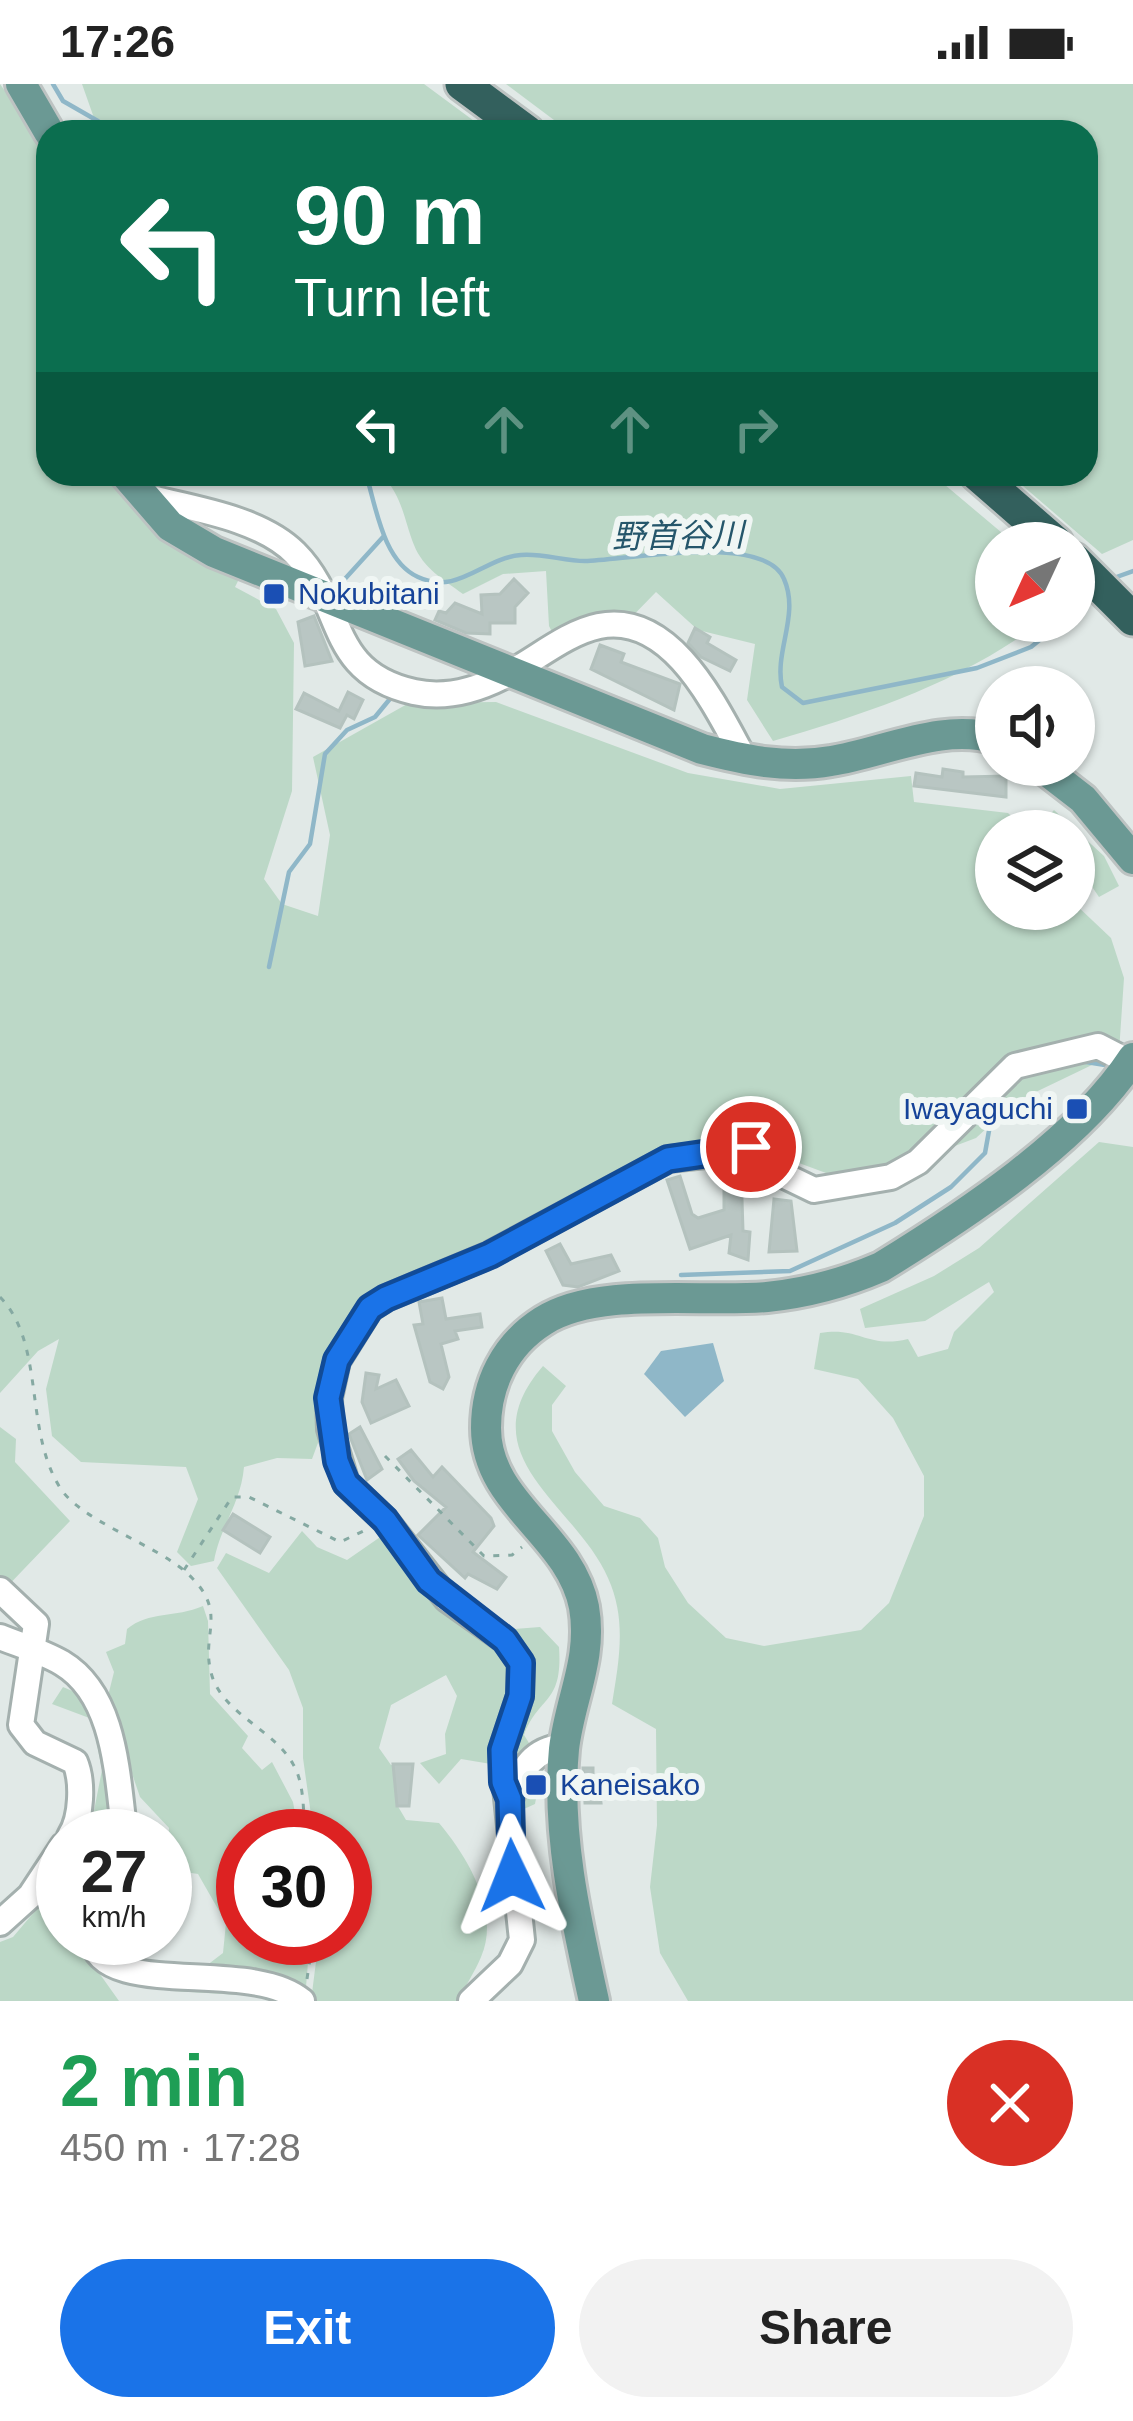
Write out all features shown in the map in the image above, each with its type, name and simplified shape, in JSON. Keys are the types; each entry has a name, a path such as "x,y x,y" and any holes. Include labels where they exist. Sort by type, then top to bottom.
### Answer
{"highway":[{"path":"462,84 511,120"},
{"path":"991,486 1032,522"},
{"path":"1095,581 1133,619"}],"main road":[{"path":"21,84 42,120"},
{"path":"133,486 188,538 324,598 702,749 745,760 828,762 952,734 975,737"},
{"path":"1066,786 1083,799 1133,859"},
{"path":"594,2001 565,1837 565,1746 588,1639 577,1584 542,1530 496,1475 485,1435 486,1408 500,1364 527,1333 564,1311 587,1305 766,1297 848,1281 880,1267 1054,1142 1132,1062"}],"street":[{"path":"324,598 350,656 379,682 418,694 460,694 603,625 645,633 694,673 745,760"},
{"path":"471,2001 510,1964 522,1940 502,1750 520,1696 521,1663 505,1640 429,1581 385,1520 346,1483 330,1429 328,1398 337,1360 370,1308 490,1255 668,1159 762,1149 795,1183 814,1190 845,1188 904,1172 972,1114 1015,1066 1098,1046 1132,1062"},
{"path":"0,1590 37,1624 21,1725 35,1742 75,1762 76,1809"},
{"path":"0,1637 64,1664 100,1706 120,1809"},
{"path":"510,1799 526,1763 546,1749 565,1746"},
{"path":"0,1923 36,1887"},
{"path":"97,1965 133,1988 260,1988 301,1999"}],"path":[{"path":"0,1297 21,1319 33,1411 58,1486 80,1506 184,1570 211,1603 211,1673 217,1686 296,1767 301,1809"},
{"path":"386,1456 484,1556 512,1555 542,1530"},
{"path":"184,1570 232,1497 249,1497 340,1542 385,1520"},
{"path":"533,1875 557,1931"},
{"path":"301,1999 311,1965"}],"green space":[{"path":"0,84 36,136 36,486 116,486 148,526 198,560 239,579 235,587 276,609 294,643 292,791 264,879 282,904 318,916 330,835 313,757 409,703 496,702 688,773 780,789 911,776 914,802 982,810 975,810 975,930 1095,930 1095,923 1111,938 1124,978 1119,1052 1015,1102 976,1138 894,1169 826,1173 780,1156 700,1150 648,1175 571,1226 412,1298 358,1335 312,1459 277,1458 244,1467 214,1561 191,1566 177,1552 198,1499 186,1467 81,1462 52,1436 46,1389 59,1339 38,1351 0,1393"},
{"path":"82,84 424,84 473,120 101,120 94,118"},
{"path":"506,84 1133,84 1133,540 1102,554 1095,548 1095,522 1065,522 1023,486 1098,486 1098,120 554,120"},
{"path":"390,486 946,486 989,522 975,522 975,642 1012,642 980,662 879,707 773,741 747,700 755,644 698,630 656,592 619,630 564,655 549,626 546,571 503,574 463,594 435,573 414,545"},
{"path":"1095,848 1119,886 1099,897 1095,891"},
{"path":"1099,1142 1133,1147 1133,2001 688,2001 660,1953 650,1887 657,1825 656,1729 612,1704 620,1640 614,1594 593,1551 534,1478 521,1453 516,1427 522,1398 543,1366 566,1386 552,1405 552,1431 575,1472 604,1506 640,1518 658,1538 665,1567 688,1603 726,1638 764,1646 861,1630 889,1603 924,1516 924,1476 893,1418 858,1379 814,1369 820,1333 845,1332 883,1341 908,1339 918,1357 948,1349 954,1332 994,1292 989,1282 925,1321 865,1328 860,1309 934,1276 979,1248"},
{"path":"0,1427 16,1439 15,1462 70,1521 0,1594"},
{"path":"302,1531 317,1547 347,1560 386,1533 489,1631 540,1627 559,1647 554,1690 524,1735 529,1743 546,1743 535,1804 515,1813 497,1765 461,1759 439,1784 420,1763 446,1754 445,1734 457,1696 446,1675 391,1705 379,1748 391,1765 412,1767 401,1776 396,1803 406,1820 439,1823 470,1868 484,1904 486,1940 459,2001 311,2001 316,1965 372,1965 372,1809 310,1809 303,1708 289,1670 217,1568 226,1553 269,1573"},
{"path":"203,1606 208,1621 210,1694 248,1736 242,1748 262,1770 272,1762 294,1809 216,1809 216,1906 198,1874 192,1873 192,1809 151,1809 140,1797 107,1700 114,1672 106,1652 125,1644 127,1629 135,1623"},
{"path":"63,1687 96,1701 121,1809 94,1809 102,1770 92,1719 52,1704"},
{"path":"36,1910 36,1965 93,1965 119,2001 0,2001 0,1942 13,1937"},
{"path":"216,1958 216,1965 308,1965 305,1999 173,1991"}],"water":[{"path":"713,1343 724,1381 685,1417 644,1374 661,1351"}],"building":[{"path":"514,579 528,593 515,607 515,623 490,623 490,634 466,633 435,620 439,611 446,613 455,603 482,614 481,595 500,594"},
{"path":"314,616 332,661 305,666 298,622"},
{"path":"695,628 710,637 707,643 736,660 730,671 701,657 688,643"},
{"path":"600,645 624,654 621,662 680,684 674,710 591,669"},
{"path":"348,692 363,700 354,719 347,715 340,728 296,709 304,693 339,711"},
{"path":"943,769 963,772 963,777 975,777 975,786 1006,786 1006,797 914,786 916,773 942,777"},
{"path":"741,1168 743,1231 750,1232 748,1260 729,1253 731,1235 690,1249 667,1180 680,1176 692,1214 698,1218 724,1210 724,1170"},
{"path":"774,1199 791,1201 797,1251 769,1252"},
{"path":"560,1244 571,1264 611,1255 619,1271 578,1287 563,1285 546,1251"},
{"path":"442,1298 446,1319 480,1314 482,1327 455,1331 458,1339 441,1344 449,1377 443,1389 430,1382 414,1325 423,1324 419,1302"},
{"path":"366,1373 379,1375 376,1389 396,1380 409,1406 371,1423 362,1402"},
{"path":"360,1427 382,1469 367,1480 349,1434"},
{"path":"411,1450 433,1477 442,1467 491,1518 494,1526 473,1552 506,1577 497,1589 468,1574 465,1578 418,1535 446,1507 414,1481 398,1459"},
{"path":"233,1514 270,1537 260,1553 223,1530"},
{"path":"393,1764 413,1764 409,1806 397,1806"},
{"path":"583,1768 593,1768 593,1778 616,1778 616,1795 600,1795 601,1803 585,1803"}],"waterway":[{"name":"野首谷川","path":"53,84 63,101 96,120"},
{"name":"野首谷川","path":"370,486 397,559 432,582 458,579 521,555 585,561 724,552 772,565 788,592 782,687 803,703 977,668 1037,642"},
{"path":"343,581 383,537"},
{"name":"野首谷川","path":"1111,579 1133,571"},
{"path":"269,967 289,872 310,844 325,754 347,730 375,717 394,694"},
{"path":"1080,1061 1105,1065"},
{"path":"681,1275 790,1271 895,1223 951,1187 985,1153 994,1103"}],"place":[{"name":"Nokubitani","path":"274,594"},
{"name":"Iwayaguchi","path":"1077,1109"},
{"name":"Kaneisako","path":"536,1785"}],"route":[{"path":"512,1876 510,1799 503,1782 502,1750 520,1696 521,1663 505,1640 429,1581 385,1520 346,1483 330,1429 328,1398 337,1360 370,1308 386,1298 490,1255 668,1159 751,1147"}]}
